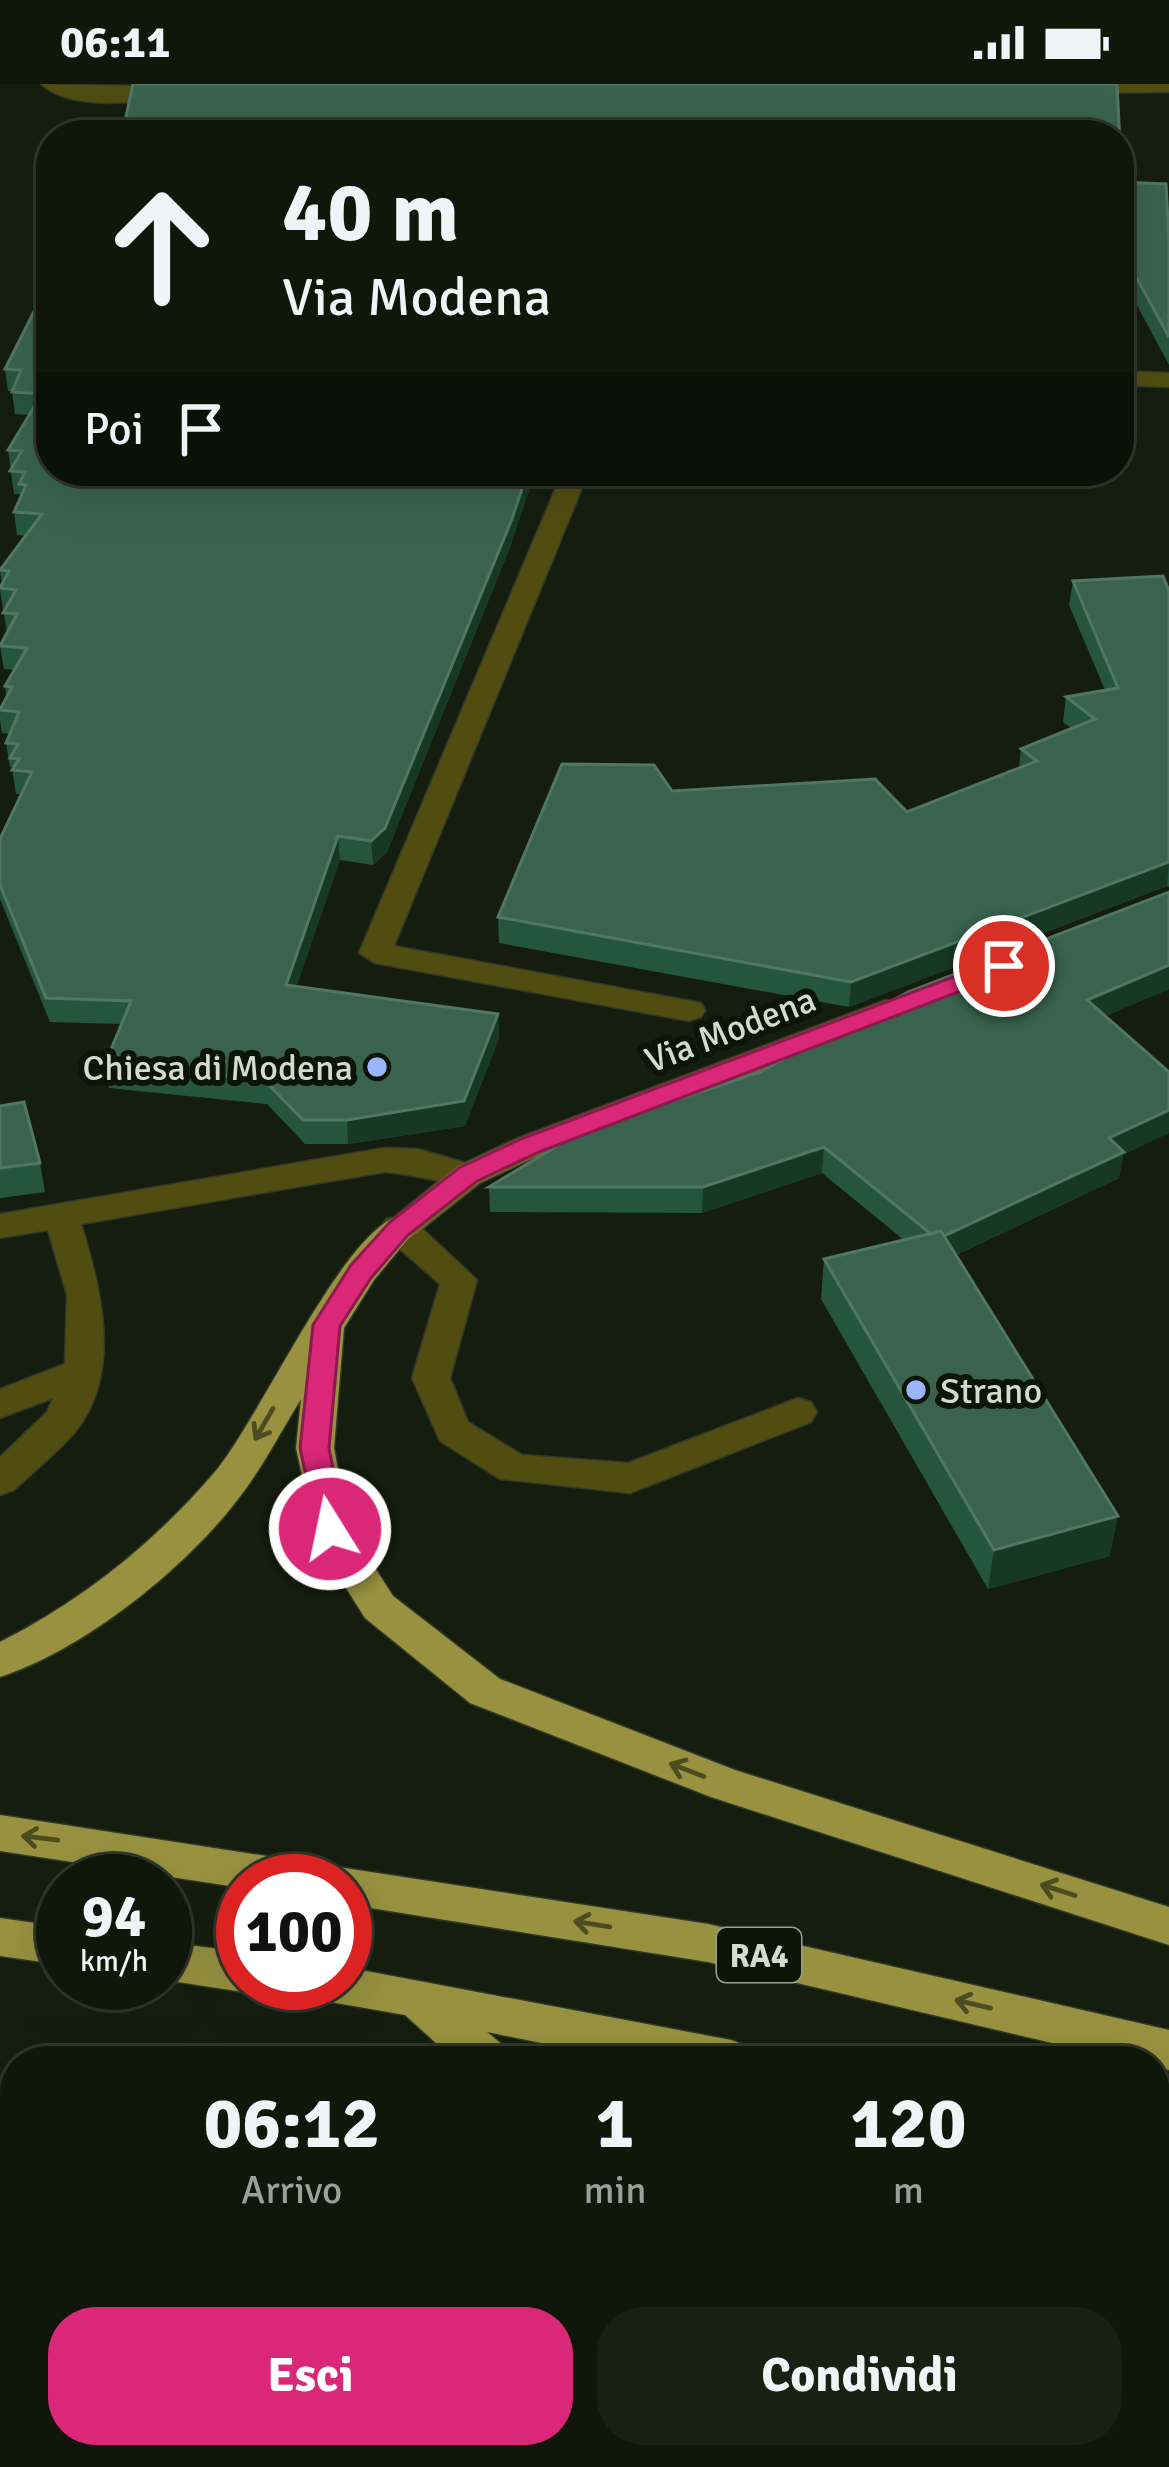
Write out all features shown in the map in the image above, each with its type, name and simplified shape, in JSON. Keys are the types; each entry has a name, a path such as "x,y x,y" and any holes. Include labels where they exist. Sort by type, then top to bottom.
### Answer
{"highway":[{"path":"0,1661 68,1626 168,1549 232,1479 361,1271 399,1228"},
{"path":"326,1325 315,1448 330,1529 379,1607 485,1691 726,1785 1169,1926"},
{"path":"0,1833 216,1865"},
{"name":"RA4","path":"372,1889 707,1943 1152,2046"},
{"path":"0,1937 36,1942"},
{"path":"372,1991 657,2046"},
{"path":"415,1997 471,2046"}],"main road":[{"name":"Via Modena","path":"399,1228 468,1175 530,1146 920,999"}],"street":[{"path":"52,84 118,94 212,93"},
{"path":"1036,87 1169,86"},
{"path":"1134,379 1169,380"},
{"path":"571,486 375,953 688,1010"},
{"path":"0,1226 62,1219 384,1160 418,1161 468,1175"},
{"path":"0,1480 63,1420 83,1372 85,1294 62,1219"},
{"path":"399,1228 459,1280 431,1378 453,1431 514,1469 630,1478 798,1412"},
{"path":"0,1404 83,1372"}],"building":[{"path":"133,84 1117,84 1119,120 125,120"},
{"path":"1134,183 1166,184 1169,337 1134,273"},
{"path":"36,308 36,394 12,392 21,370 5,369"},
{"path":"36,404 36,486 523,486 385,828 371,841 338,836 286,985 498,1014 464,1101 347,1120 303,1120 264,1080 105,1064 131,1001 46,998 0,885 0,839 32,772 12,770 19,759 10,758 18,744 6,743 19,712 0,710 12,687 5,686 27,648 0,646 17,614 3,613 16,590 0,588 9,571 0,570 42,514 14,512 26,485 19,484 25,472 10,471 22,451 8,450"},
{"path":"1163,576 1169,591 1169,862 851,982 498,917 562,764 654,765 672,791 875,779 907,812 1037,761 1021,749 1095,719 1066,697 1118,688 1073,581"},
{"path":"1169,892 1169,965 1087,1000 1169,1072 1169,1110 1109,1138 1124,1152 944,1236 941,1231 931,1234 824,1147 703,1187 489,1187 582,1131 760,1072 908,992"},
{"path":"24,1102 40,1163 0,1168 0,1106"},
{"path":"941,1231 1118,1516 994,1550 824,1259"}],"place":[{"name":"Chiesa di Modena","path":"377,1067"},
{"name":"Strano","path":"916,1390"}],"route":[{"path":"330,1529 315,1448 326,1325 361,1271 399,1228 468,1175 530,1146 1004,966"}]}
